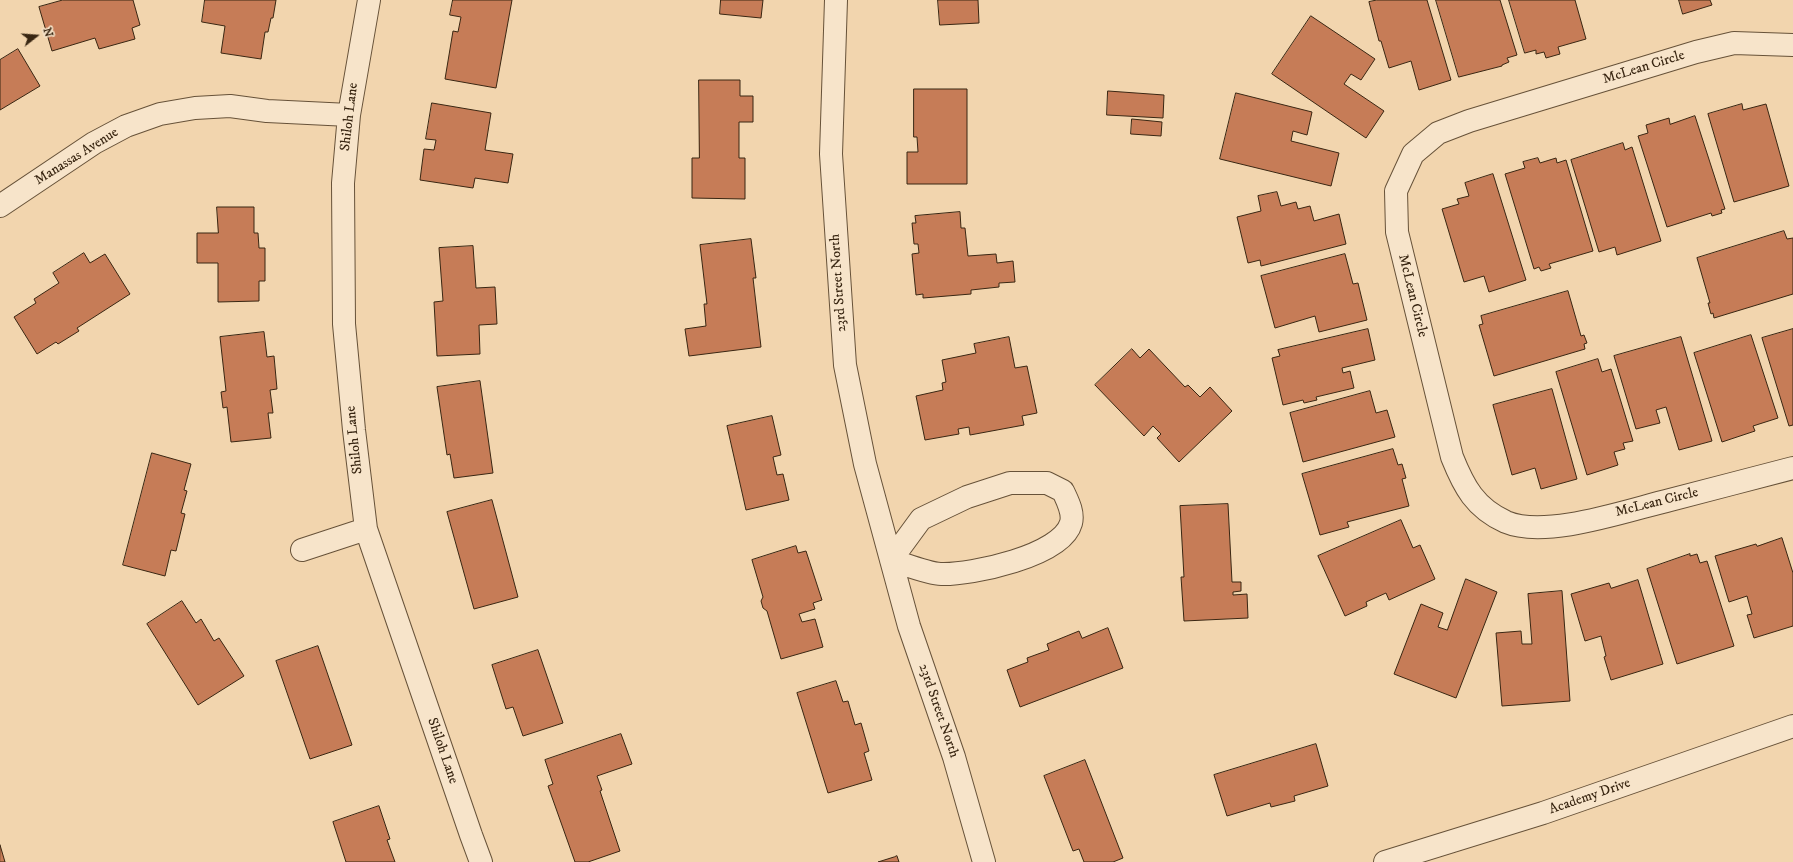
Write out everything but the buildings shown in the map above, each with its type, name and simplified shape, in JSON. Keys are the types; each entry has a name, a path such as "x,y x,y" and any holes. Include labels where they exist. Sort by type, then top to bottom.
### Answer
{"street":[{"name":"Shiloh Lane","path":"369,0 349,115 343,183 344,324 354,430 366,529 470,835 481,862"},
{"name":"23rd Street North","path":"836,0 831,154 845,365 865,464 909,626 954,757 984,862"},
{"name":"McLean Circle","path":"1793,44 1734,43 1696,52 1469,121 1438,133 1413,154 1396,191 1397,232 1452,457 1464,486 1482,508 1507,522 1538,527 1575,524 1793,468"},
{"name":"Manassas Avenue","path":"0,206 94,143 126,126 160,114 195,108 230,106 267,111 349,115"},
{"path":"1010,483 1047,483 1063,491 1070,506 1072,521 1067,532 1053,544 1034,554 993,567 940,574 891,560 921,519 967,497 1010,483"},
{"path":"302,550 366,529"},
{"name":"Academy Drive","path":"1385,862 1543,813 1793,726"}]}
